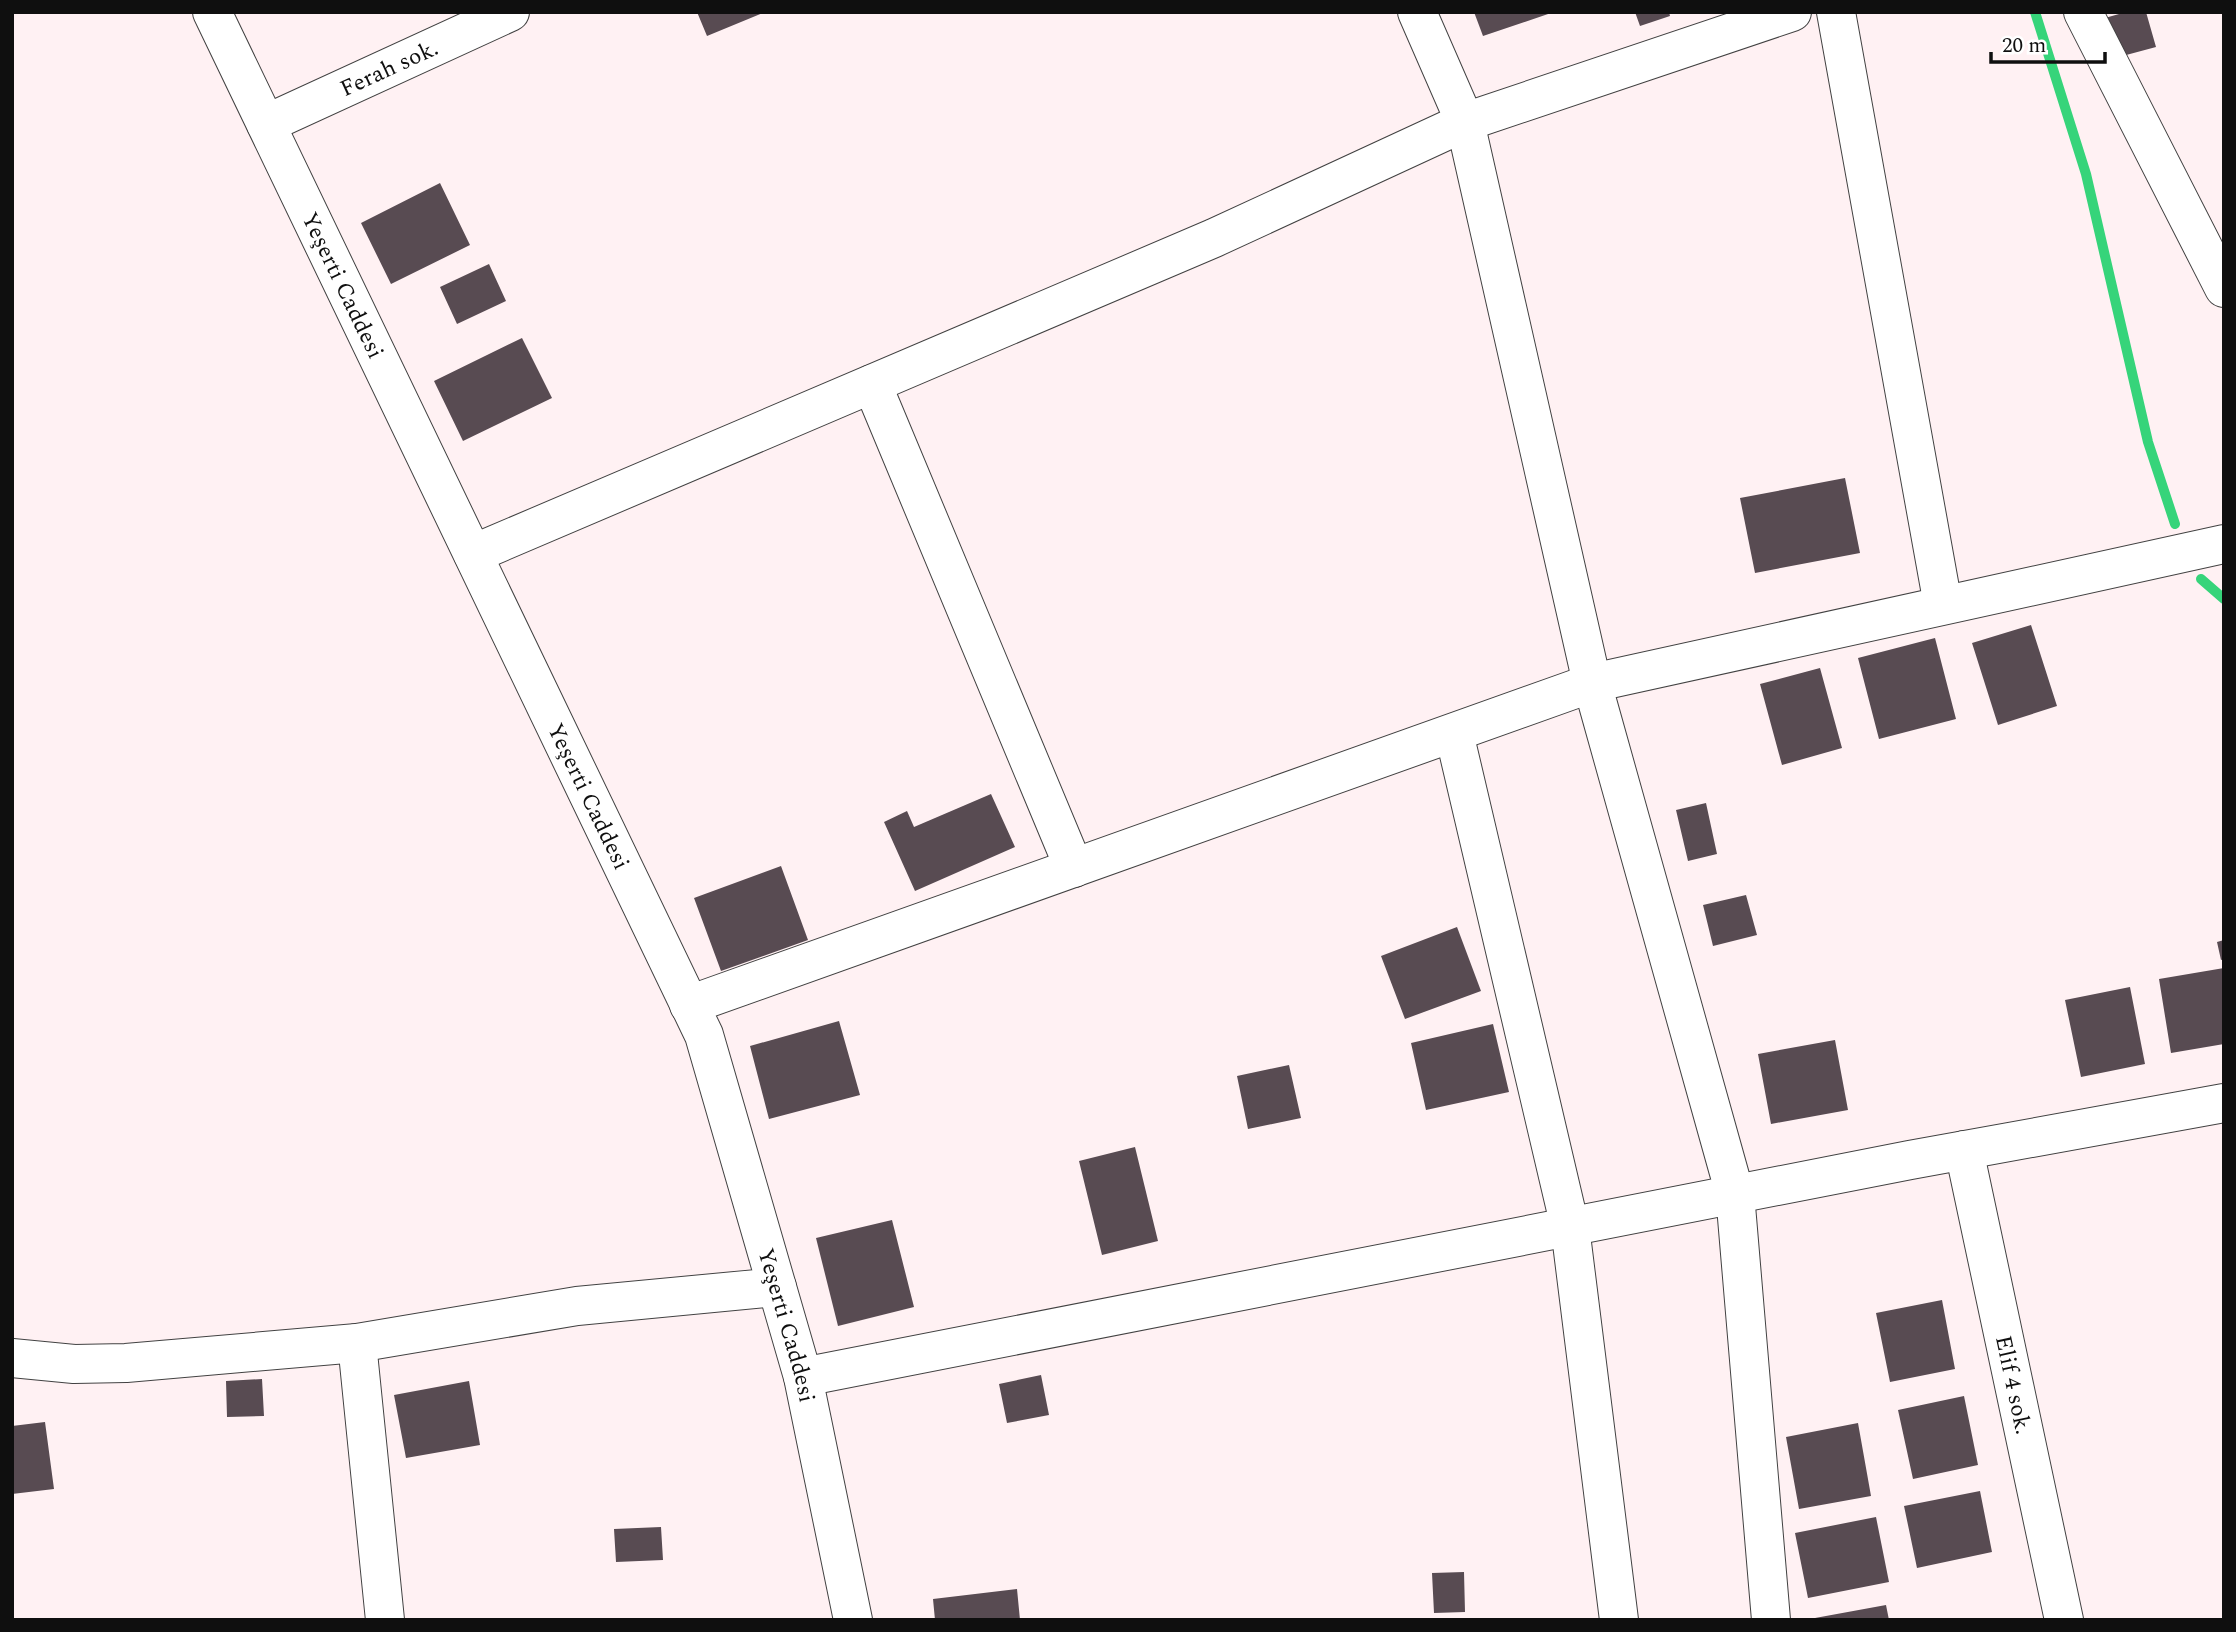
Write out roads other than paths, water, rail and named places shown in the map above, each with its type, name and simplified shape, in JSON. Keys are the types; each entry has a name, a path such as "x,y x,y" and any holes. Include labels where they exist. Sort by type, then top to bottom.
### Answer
{"street":[{"name":"Yeşerti Caddesi","path":"212,12 704,1035 803,1377 853,1620"},
{"name":"Ferah sok.","path":"266,124 510,12"},
{"path":"1417,12 1465,122 1592,683 1735,1194 1771,1620"},
{"path":"473,554 1214,239 1465,122 1792,12"},
{"path":"1836,12 1943,605"},
{"path":"2083,12 2224,288"},
{"path":"872,384 1074,868"},
{"path":"690,1005 1592,683 2224,544"},
{"path":"1454,733 1570,1227 1619,1620"},
{"path":"803,1377 1735,1194 2224,1102"},
{"name":"Elif 4 sok.","path":"1964,1150 2064,1620"},
{"path":"12,1359 74,1364 126,1363 357,1342 577,1306 777,1287"},
{"path":"357,1342 385,1620"}],"waterway":[{"path":"2035,12 2086,174 2148,442 2175,524"},
{"path":"2201,579 2224,599"}]}
